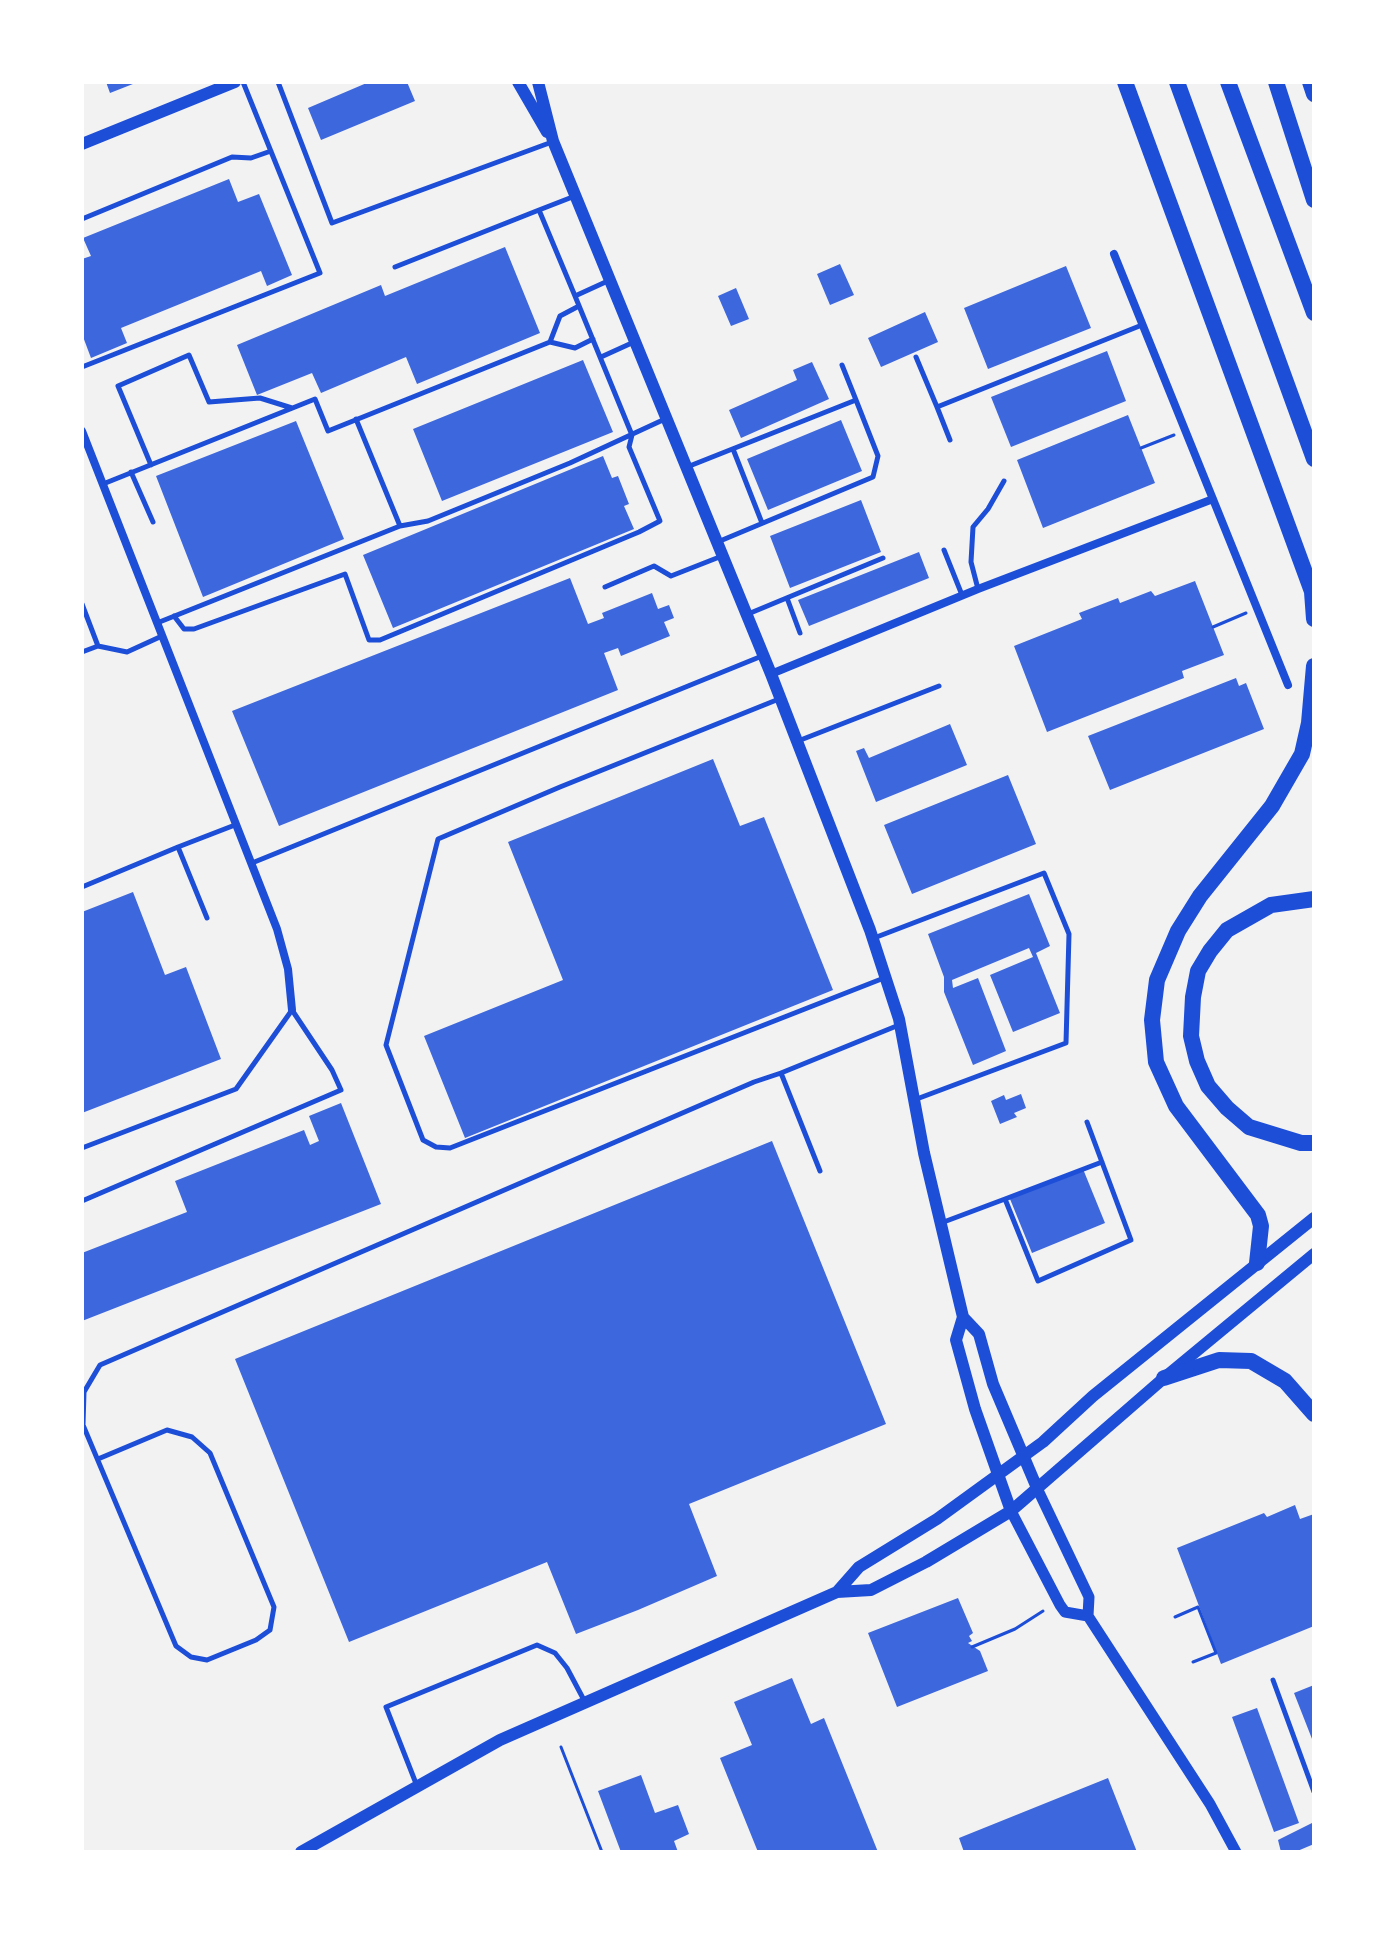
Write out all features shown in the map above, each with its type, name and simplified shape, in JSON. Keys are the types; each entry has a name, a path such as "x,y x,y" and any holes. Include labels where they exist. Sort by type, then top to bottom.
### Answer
{"highway":[{"path":"1125,82 1313,594 1314,619"},
{"path":"1177,82 1314,459"},
{"path":"1228,82 1314,313"},
{"path":"1276,82 1314,200"},
{"path":"1310,82 1314,94"},
{"path":"1257,1263 1261,1231 1258,1215 1176,1106 1156,1062 1152,1020 1157,980 1178,931 1200,896 1272,806 1302,754 1309,723 1314,666"},
{"path":"1314,899 1271,905 1227,930 1198,971 1191,1036 1208,1086 1227,1108 1249,1127 1301,1143 1314,1143"},
{"path":"1164,1378 1219,1360 1251,1361 1285,1381 1314,1414"}],"main road":[{"path":"82,144 235,82"},
{"path":"518,82 553,141 576,195 771,674 873,938 900,1025 940,1224 963,1317 979,1334 993,1384 1037,1488"},
{"path":"538,82 553,141"},
{"path":"837,1592 859,1567 937,1519 1043,1442 1093,1396 1314,1218"},
{"path":"301,1852 500,1740 837,1592 871,1590 926,1562 1011,1511 1164,1378 1314,1254"},
{"path":"963,1317 956,1340 1011,1511"}],"street":[{"path":"1114,254 1288,685"},
{"path":"82,431 277,929 288,969 292,1010"},
{"path":"771,674 962,595 1213,499"},
{"path":"1037,1488 1089,1597 1088,1616 1210,1804 1236,1852"},
{"path":"1011,1511 1065,1612 1088,1616"}],"lane":[{"path":"82,367 320,273 243,82"},
{"path":"278,82 332,223 553,141"},
{"path":"82,219 232,157 251,158 271,151"},
{"path":"395,267 576,195"},
{"path":"174,616 184,629 194,629 345,574 369,640 380,640 660,521 629,447 632,435 539,210"},
{"path":"575,296 610,280"},
{"path":"550,342 560,316 579,306"},
{"path":"937,407 1143,324"},
{"path":"103,484 315,399 328,431 550,342 575,348 593,339"},
{"path":"601,357 635,341"},
{"path":"151,465 118,386 189,355 209,402 260,398 293,408"},
{"path":"916,357 950,440"},
{"path":"717,542 873,477 878,456 842,365"},
{"path":"686,468 856,400"},
{"path":"356,419 400,526"},
{"path":"157,623 400,526 428,521 666,419"},
{"path":"733,449 762,523"},
{"path":"131,472 153,522"},
{"path":"978,589 971,562 973,527 1004,481"},
{"path":"944,550 962,595"},
{"path":"605,587 654,566 671,576 723,556"},
{"path":"747,615 883,558"},
{"path":"787,598 800,633"},
{"path":"82,604 98,646"},
{"path":"82,652 98,646 127,652 162,636"},
{"path":"252,863 763,656"},
{"path":"797,741 939,686"},
{"path":"780,699 438,839 386,1045 423,1140 436,1147 450,1148 886,977"},
{"path":"82,887 236,825"},
{"path":"178,847 207,918"},
{"path":"873,938 1044,873 1069,934 1066,1043 914,1100"},
{"path":"82,1148 236,1089 292,1010 332,1070 341,1090 82,1201"},
{"path":"98,1459 167,1430 192,1437 210,1453 274,1607 270,1630 256,1640 207,1660 191,1657 176,1646 83,1425 84,1392 100,1365 739,1088 900,1025"},
{"path":"781,1073 820,1171"},
{"path":"1005,1199 1038,1281 1131,1240 1087,1122"},
{"path":"940,1224 1102,1162"},
{"path":"418,1787 386,1707 537,1645 555,1653 567,1668 585,1703"},
{"path":"1273,1680 1314,1792"}],"path":[{"path":"1141,448 1186,430"},
{"path":"1213,627 1257,608"},
{"path":"1175,1617 1198,1607 1216,1653 1193,1662"},
{"path":"972,1647 1015,1629 1043,1611"},
{"path":"561,1747 602,1852"}],"building":[{"path":"106,82 138,82 110,93"},
{"path":"369,82 407,82 415,101 321,140 308,108"},
{"path":"229,179 238,202 259,194 292,275 267,286 261,271 121,328 127,343 91,358 82,334 82,259 91,256 83,238"},
{"path":"505,247 540,333 417,384 406,357 321,393 312,373 257,395 237,345 381,285 385,296"},
{"path":"840,264 854,295 830,305 817,274"},
{"path":"1066,266 1091,328 988,369 964,308"},
{"path":"736,288 749,319 731,326 718,296"},
{"path":"925,312 938,342 881,367 868,338"},
{"path":"1107,351 1126,401 1011,447 991,397"},
{"path":"583,360 613,432 442,501 413,429"},
{"path":"812,362 829,399 741,438 729,410 797,380 793,370"},
{"path":"1128,415 1155,483 1043,528 1017,460"},
{"path":"841,420 862,471 768,510 747,459"},
{"path":"296,421 344,539 203,597 156,476"},
{"path":"603,456 612,478 618,476 629,504 624,506 634,529 393,628 363,555"},
{"path":"861,500 881,552 790,588 770,536"},
{"path":"919,552 929,578 809,626 798,600"},
{"path":"570,578 588,624 604,618 602,613 652,593 658,609 669,605 674,618 664,622 670,636 621,656 618,648 604,653 618,690 279,826 232,711"},
{"path":"1195,581 1224,655 1182,671 1184,678 1047,732 1014,646 1082,619 1079,613 1118,598 1120,603 1151,591 1155,596"},
{"path":"1236,678 1239,686 1246,683 1264,729 1110,790 1088,736"},
{"path":"950,724 967,765 876,802 856,751 864,748 869,758"},
{"path":"713,759 740,826 764,817 833,990 465,1138 424,1036 563,980 508,842"},
{"path":"1008,775 1036,844 912,894 884,825"},
{"path":"133,892 165,975 186,967 221,1059 82,1113 82,912"},
{"path":"1029,894 1050,946 1036,953 1060,1013 1013,1032 990,975 1033,957 1029,948 952,980 953,988 978,978 1006,1051 973,1065 944,992 944,977 928,934"},
{"path":"1021,1094 1026,1108 1014,1113 1017,1117 1000,1124 991,1101 1004,1095 1006,1100"},
{"path":"341,1103 381,1204 82,1321 82,1253 187,1212 175,1181 304,1130 310,1145 319,1141 309,1116"},
{"path":"772,1141 886,1424 689,1504 717,1576 638,1610 576,1634 547,1562 349,1642 235,1359"},
{"path":"1083,1169 1105,1223 1032,1253 1010,1199"},
{"path":"1295,1505 1300,1519 1314,1514 1314,1626 1221,1664 1177,1548 1264,1513 1267,1517"},
{"path":"958,1598 973,1633 969,1636 972,1641 968,1643 980,1651 988,1671 897,1707 868,1633"},
{"path":"792,1678 811,1724 824,1718 878,1852 758,1852 720,1758 752,1745 734,1702"},
{"path":"1314,1685 1314,1744 1294,1693"},
{"path":"1257,1708 1299,1823 1274,1832 1232,1717"},
{"path":"641,1775 655,1813 678,1805 689,1834 674,1841 678,1852 621,1852 598,1791"},
{"path":"1108,1778 1137,1852 964,1852 959,1838"},
{"path":"1314,1822 1314,1844 1295,1852 1281,1852 1278,1840"}]}
